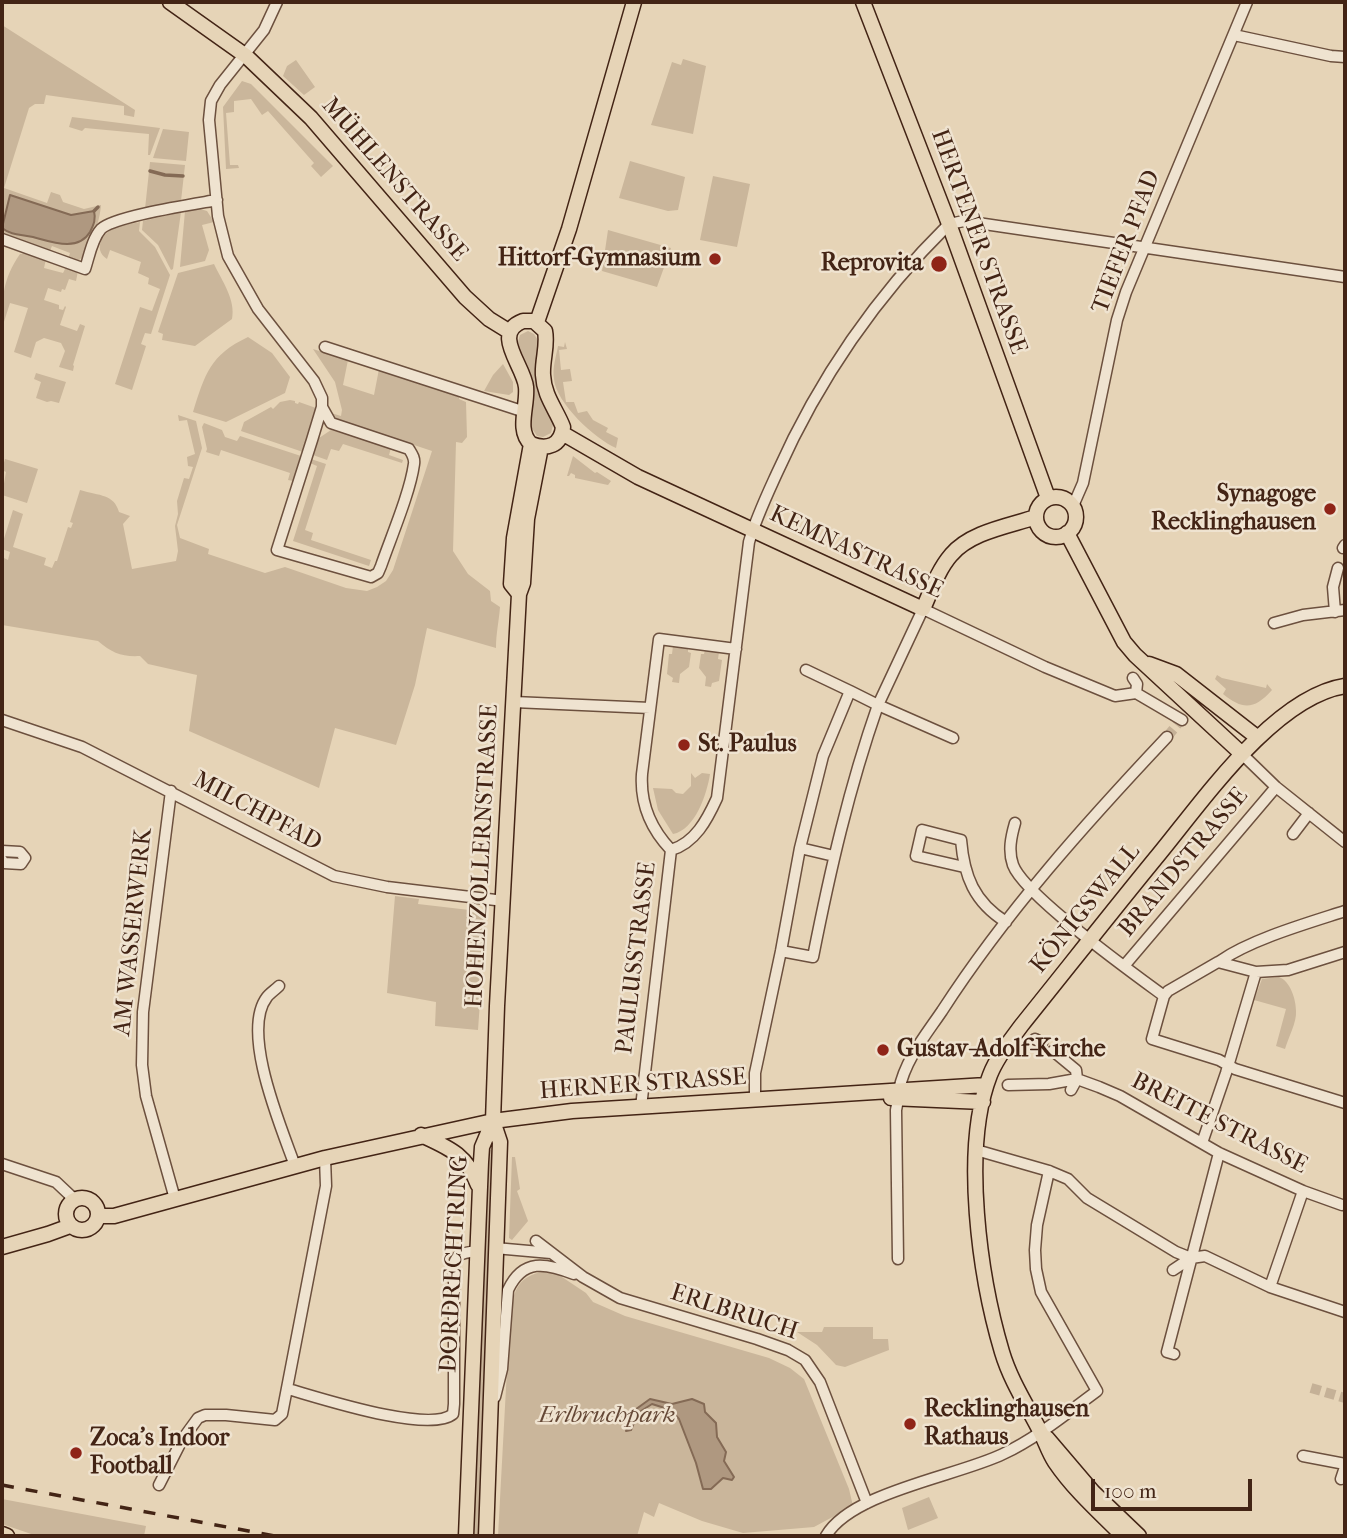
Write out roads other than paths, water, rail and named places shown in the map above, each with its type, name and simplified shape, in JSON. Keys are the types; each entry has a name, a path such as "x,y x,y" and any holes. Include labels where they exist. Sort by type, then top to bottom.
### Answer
{"main road":[{"name":"MÜHLENSTRASSE","path":"170,2 246,56 311,118 465,297 489,320 510,332"},
{"path":"537,323 569,229 634,2"},
{"name":"HERTENER STRASSE","path":"863,2 949,225 1048,498"},
{"path":"510,332 517,323 523,321 537,323 545,331 542,372 545,391 561,422 562,433 554,444 536,446"},
{"name":"HOHENZOLLERNSTRASSE","path":"493,1121 519,594 511,584 514,538 536,446 524,435 526,384 510,349 510,332"},
{"name":"KEMNASTRASSE","path":"562,433 638,477 923,609"},
{"path":"1048,498 1062,498 1073,506 1075,523 1067,533 1056,536 1045,533 1038,524 1036,517 1040,505 1048,498"},
{"path":"923,609 952,553 976,537 1036,517"},
{"path":"1067,533 1124,642 1242,754"},
{"path":"1142,661 1176,674 1258,738"},
{"name":"KÖNIGSWALL","path":"1041,1432 1010,1375 1002,1353 979,1240 976,1150 990,1073 1007,1044 1242,754 1293,710 1318,694 1345,686"},
{"name":"HERNER STRASSE","path":"898,1095 986,1085"},
{"name":"HERNER STRASSE","path":"98,1216 114,1216 325,1158 493,1121 572,1111 869,1093 983,1102"},
{"name":"DORDRECHTRING","path":"466,1536 482,1147 493,1121"},
{"name":"DORDRECHTRING","path":"486,1536 500,1142 493,1121"},
{"path":"421,1135 453,1150 469,1165 480,1189"},
{"path":"75,1199 88,1199 98,1209 98,1216 87,1229 75,1229 70,1226 65,1214 66,1208 75,1199"},
{"path":"2,1247 70,1226"},
{"path":"1041,1432 1053,1459 1063,1473 1123,1536"},
{"path":"1041,1432 1093,1492 1139,1536"},
{"path":"2,1534 7,1536"}],"street":[{"path":"277,2 264,30 246,56 220,85 211,101 209,129 222,232 228,256 239,279 258,309 319,388 322,407 331,423 408,449 413,454 410,478 382,566 378,573 371,577 277,550 322,407"},
{"name":"TIEFER PFAD","path":"1073,506 1084,478 1117,320 1247,2"},
{"path":"1234,35 1345,57"},
{"path":"2,239 85,270 97,236 108,225 184,206 217,201"},
{"path":"949,225 964,221 1345,277"},
{"name":"PAULUSSTRASSE","path":"641,1107 671,850 685,845 709,817 717,799 752,529 796,429 848,345 888,292 949,225"},
{"path":"325,347 525,412"},
{"path":"1274,623 1303,615 1340,611 1333,587 1338,568"},
{"path":"781,951 813,957 834,856 857,766 878,705 923,609"},
{"name":"KEMNASTRASSE","path":"923,609 1045,667 1115,696 1136,693"},
{"path":"671,850 656,833 642,794 659,639 736,649"},
{"path":"806,670 953,738"},
{"path":"1130,681 1136,693 1181,720 1193,708"},
{"path":"755,1099 755,1073 800,848 824,756 850,691"},
{"path":"514,702 650,708"},
{"name":"MILCHPFAD","path":"2,720 82,747 334,877 387,887 503,901"},
{"path":"898,1259 896,1110 906,1064 979,954 1102,806 1167,737"},
{"path":"1242,754 1276,787 1345,842"},
{"name":"BRANDSTRASSE","path":"1124,965 1276,787"},
{"name":"AM WASSERWERK","path":"171,791 143,1012 142,1065 146,1096 175,1199"},
{"path":"1293,834 1309,813"},
{"path":"1015,823 1010,845 1013,865 1020,878 1091,939 1164,996"},
{"path":"964,867 916,856 922,830 961,840 964,867 985,905 1006,922"},
{"path":"800,848 834,856"},
{"path":"2,851 20,852 25,858 21,864 4,863 2,860"},
{"path":"1345,911 1231,953 1168,991 1164,996 1152,1039 1235,1069 1345,1103"},
{"path":"1220,961 1256,972 1288,970 1344,952"},
{"path":"1202,1143 1256,972"},
{"path":"279,986 265,999 258,1034 259,1054 262,1072 295,1166"},
{"name":"BREITE STRASSE","path":"1056,1050 1076,1070 1077,1079 1120,1096 1219,1153 1303,1191 1342,1205"},
{"path":"1008,1085 1049,1084 1077,1079"},
{"path":"1071,1090 1077,1079"},
{"path":"976,1150 1068,1179 1087,1198 1176,1252 1191,1258"},
{"path":"1170,1353 1191,1258 1219,1153"},
{"path":"159,1485 182,1440 198,1418 213,1415 275,1420 282,1414 326,1186 325,1158"},
{"path":"2,1164 56,1182 75,1199"},
{"path":"826,1536 835,1522 867,1503 936,1477 982,1464 1041,1432 1097,1391 1041,1293 1036,1269 1037,1225 1049,1171"},
{"path":"1270,1286 1303,1191"},
{"name":"ERLBRUCH","path":"536,1241 583,1277"},
{"path":"495,1248 554,1253"},
{"path":"288,1389 405,1419 449,1418 453,1414 454,1404 453,1264 461,1253 477,1251"},
{"path":"1173,1270 1191,1258 1205,1256 1270,1286 1345,1312"},
{"name":"ERLBRUCH","path":"513,1280 531,1266 551,1265 583,1277 620,1298 757,1339 788,1350 805,1360 820,1382 867,1503"},
{"name":"DORDRECHTRING","path":"492,1412 502,1368 508,1290 513,1280"},
{"path":"1303,1456 1345,1465 1341,1479"}],"waterway":[{"path":"150,171 183,176"},
{"path":"94,211 98,207"}],"tunnel":[{"path":"1167,737 1180,721"},
{"path":"1311,1388 1345,1398"}],"railway":[{"path":"2,1485 275,1536"}],"place":[{"name":"Hittorf-Gymnasium","path":"715,259"},
{"name":"Reprovita","path":"939,264"},
{"name":"Synagoge Recklinghausen","path":"1330,509"},
{"name":"St. Paulus","path":"684,745"},
{"name":"Gustav-Adolf-Kirche","path":"883,1050"},
{"name":"Recklinghausen Rathaus","path":"910,1424"},
{"name":"Zoca's Indoor Football","path":"76,1453"}],"park label":[{"name":"Erlbruchpark","path":"607,1416"}]}
